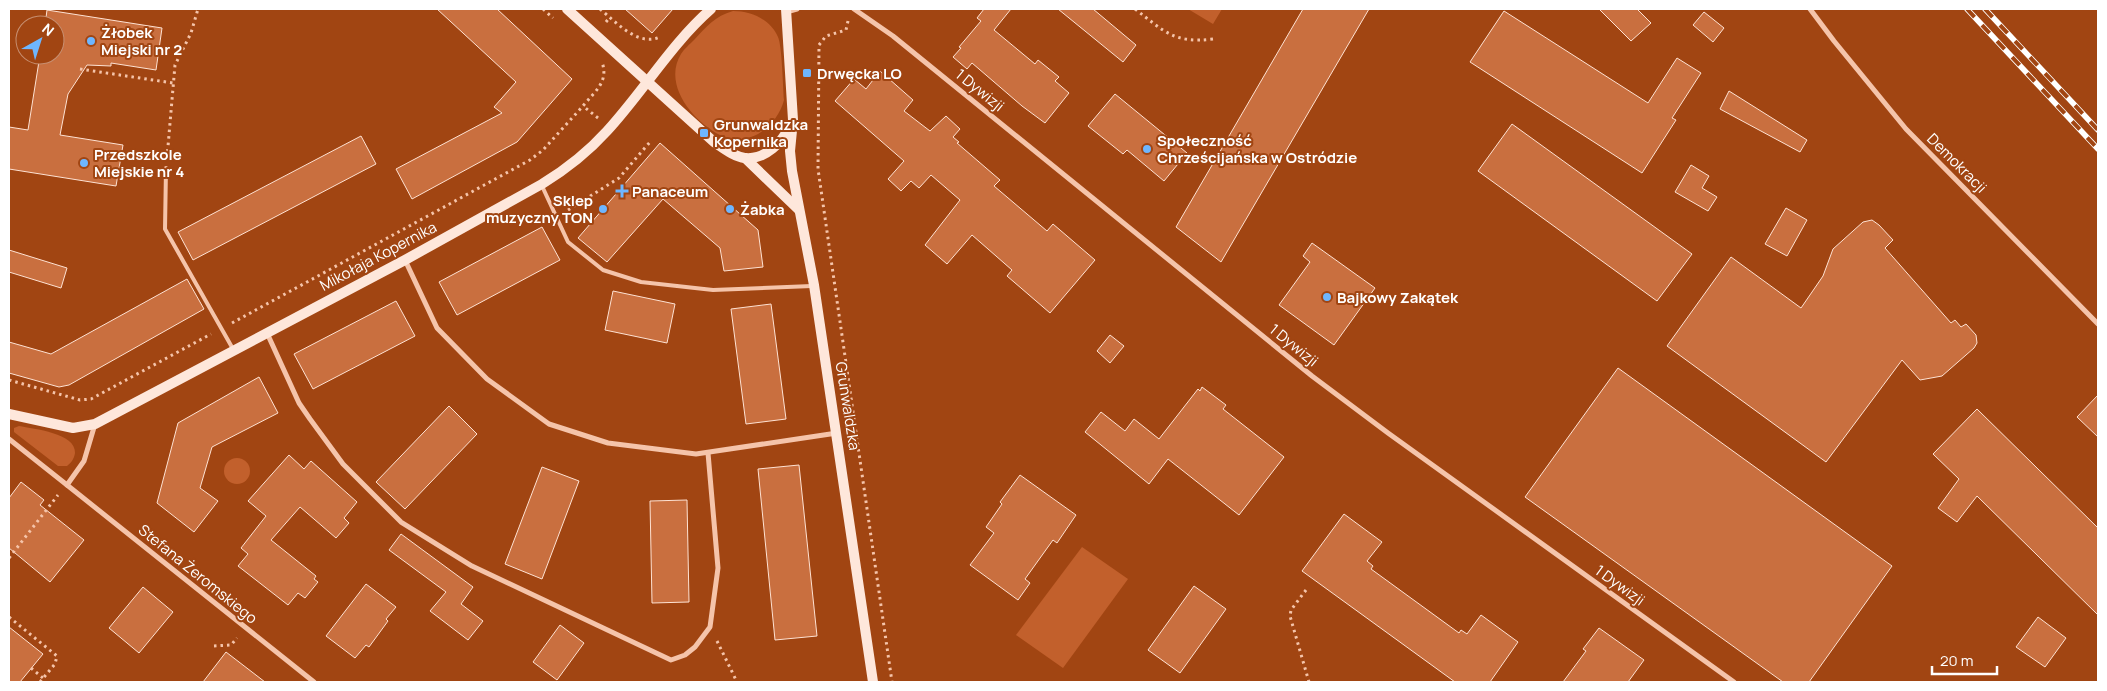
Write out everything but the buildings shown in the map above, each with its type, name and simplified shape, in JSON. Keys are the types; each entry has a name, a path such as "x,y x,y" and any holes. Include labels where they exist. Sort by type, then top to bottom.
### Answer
{"street":[{"path":"567,9 714,142 730,153 745,158 799,210"},
{"name":"Mikołaja Kopernika","path":"9,414 72,428 95,424 405,260 542,184 563,171 610,127 684,36 711,9"},
{"path":"785,10 797,9"},
{"name":"1 Dywizji","path":"854,9 900,41 1312,376 1388,433 1734,682"},
{"name":"Demokracji","path":"1810,9 1906,129 2098,324"},
{"name":"Grunwaldzka","path":"785,10 793,120 790,150 799,210 814,286 874,682"},
{"path":"745,158 770,152 783,139 793,120"},
{"path":"405,260 437,328 487,379 549,424 608,443 696,454 837,433"},
{"path":"267,332 299,403 343,464 401,522 472,566 671,660 685,655 710,627 718,568 708,453"},
{"path":"9,439 67,485 84,461 95,424"},
{"name":"Stefana Żeromskiego","path":"67,485 314,682"}],"lane":[{"path":"166,168 165,229 234,351"},
{"path":"542,184 568,242 603,270 642,282 713,290 814,286"}],"path":[{"path":"166,168 175,65 191,33 198,9"},
{"path":"600,9 634,36 648,40 659,38 666,31"},
{"path":"1135,9 1168,34 1177,38 1194,41 1213,39"},
{"path":"850,16 846,30 826,36 819,45 818,169 892,682"},
{"path":"596,34 610,17"},
{"path":"9,380 80,400 91,399 221,329 530,160 543,150 604,80 604,70 600,60"},
{"path":"80,69 173,83"},
{"path":"583,106 610,127"},
{"path":"561,208 566,211 619,178 650,142"},
{"path":"9,558 58,495"},
{"path":"1306,590 1291,610 1290,616 1309,682"},
{"path":"9,617 57,656 55,664 40,682"},
{"path":"710,627 737,682"},
{"path":"214,646 231,645 237,638"},
{"path":"31,668 44,678"}],"shaded area":[{"path":"1188,9 1222,9 1213,24"},
{"path":"733,11 753,14 770,25 778,37 782,67 784,100 775,119 760,133 741,139 731,139 720,135 700,121 684,101 678,90 675,78 676,66 684,50 711,23"},
{"path":"19,426 62,436 73,446 75,453 72,461 67,466 58,466 14,432 14,428"},
{"path":"237,458 246,462 250,471 246,480 237,484 228,480 224,471 228,462"},
{"path":"1082,547 1128,579 1063,668 1016,635"}],"railway":[{"path":"1967,9 2098,149"},
{"path":"1985,9 2098,130"}],"place":[{"name":"Żłobek Miejski nr 2","path":"91,41"},
{"name":"Drwęcka LO","path":"807,73"},
{"name":"Grunwaldzka Kopernika","path":"704,133"},
{"name":"Społeczność Chrześcijańska w Ostródzie","path":"1147,149"},
{"name":"Przedszkole Miejskie nr 4","path":"84,163"},
{"name":"Panaceum","path":"622,191"},
{"name":"Sklep muzyczny TON","path":"603,209"},
{"name":"Żabka","path":"730,209"},
{"name":"Bajkowy Zakątek","path":"1327,297"}]}
